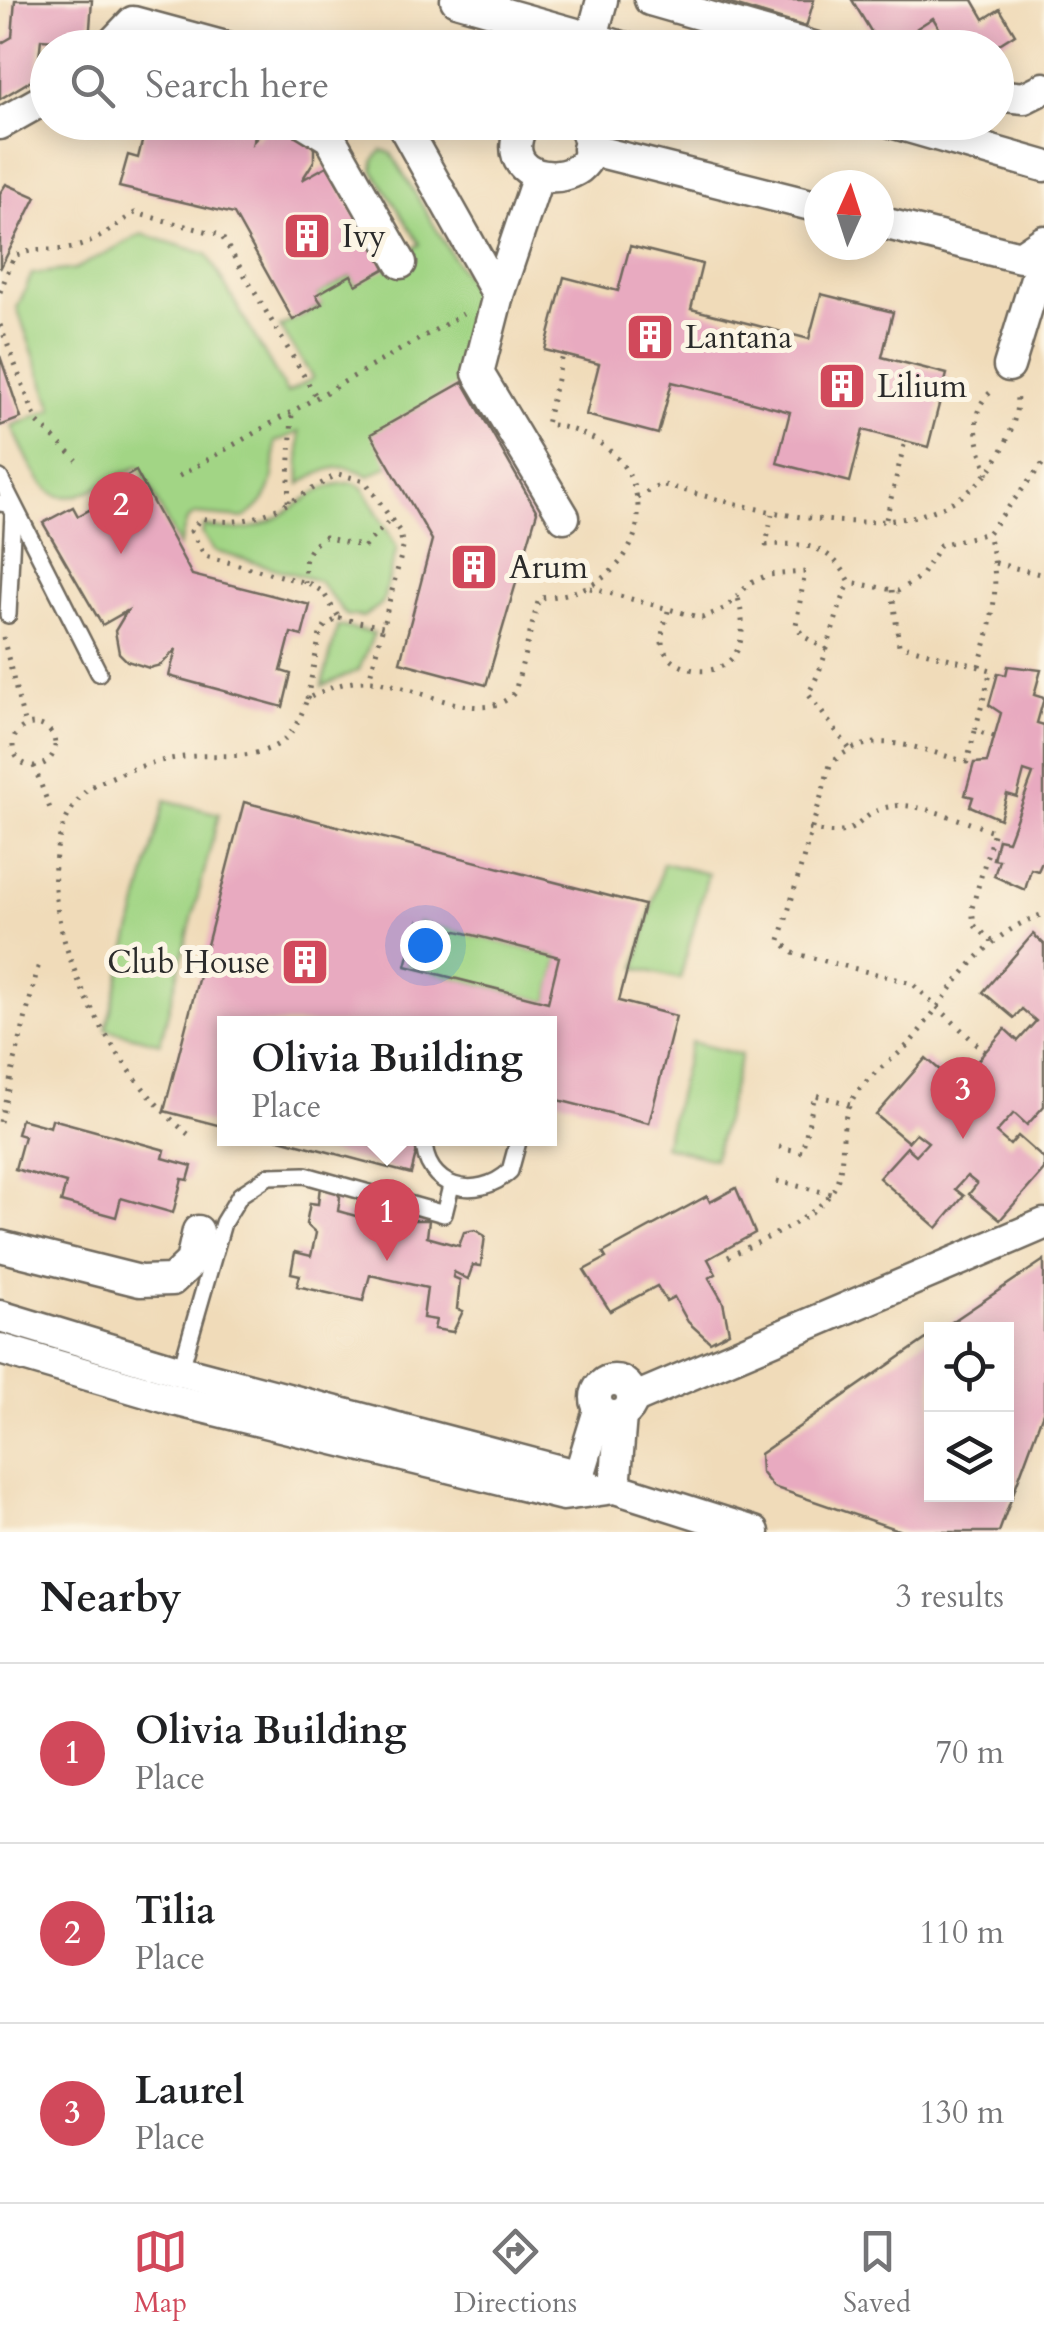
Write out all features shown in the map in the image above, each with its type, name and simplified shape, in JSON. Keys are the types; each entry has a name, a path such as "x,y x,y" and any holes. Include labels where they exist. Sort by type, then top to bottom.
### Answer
{"street":[{"path":"456,0 555,30"},
{"path":"596,30 602,0"},
{"path":"650,0 755,30"},
{"path":"125,30 133,22 163,30"},
{"path":"1014,97 1024,98 1044,88"},
{"path":"0,124 30,107"},
{"path":"331,140 400,262"},
{"path":"411,140 498,294"},
{"path":"518,140 521,160 538,176 560,179 570,175 582,140"},
{"path":"613,140 804,202"},
{"path":"954,140 1044,166"},
{"path":"538,176 498,294 478,373 564,517"},
{"path":"894,226 1020,257 1044,241"},
{"path":"1009,366 1044,252"},
{"path":"595,1484 618,1408 1044,1224"},
{"path":"0,1246 140,1281 172,1280 190,1262 198,1231"},
{"path":"0,1316 177,1385"},
{"path":"0,1348 177,1385 506,1470 595,1484 754,1532"}],"lane":[{"path":"0,478 98,673"},
{"path":"0,503 8,504 13,514 4,621"},
{"path":"425,1146 429,1165 452,1186 467,1190 498,1182 518,1157 519,1146"},
{"path":"177,1385 223,1224 240,1194 269,1176 305,1175 444,1214 452,1186"}],"path":[{"path":"0,292 14,256 27,250 71,248 96,241 135,212 221,235 318,398"},
{"path":"179,476 498,294"},
{"path":"0,325 37,422 77,460"},
{"path":"307,699 340,685 369,680 483,709 497,707 515,692 539,598 572,596 590,588 624,560 636,530 637,498 627,468 606,444 578,428 546,424 563,354"},
{"path":"637,498 660,484 772,513 855,524 918,513 964,494 988,474 1004,448 1018,400 1015,390 1000,386 987,393 978,410 975,433 988,474"},
{"path":"288,502 292,412"},
{"path":"886,519 905,441"},
{"path":"850,582 892,590 910,586 940,545 988,533 1044,462"},
{"path":"339,618 323,592 305,583 205,556 191,531 201,518 228,525 248,524 338,474 365,481 391,519 403,548 369,680"},
{"path":"772,513 766,545 801,542 826,551 840,563 850,582"},
{"path":"305,583 304,560 310,545 325,537 364,548 391,519"},
{"path":"978,666 997,602 995,563 988,533"},
{"path":"995,563 1044,575"},
{"path":"590,588 688,617 714,615 768,574 804,572 796,625 802,636 829,651"},
{"path":"849,748 808,694 829,651 833,621 850,582"},
{"path":"892,590 900,645 991,670 966,762 886,741 849,748 823,776 782,930 785,948 912,983 985,1052"},
{"path":"668,611 662,642 666,656 676,664 696,670 720,668 734,660 744,639 737,594"},
{"path":"42,828 52,814 87,788 129,771 194,756 265,750 292,732 307,699 320,634 326,624 339,618 383,626"},
{"path":"4,621 25,726"},
{"path":"25,726 45,727 55,744 47,762 34,766 21,761 14,750 15,736 25,726"},
{"path":"975,731 994,736"},
{"path":"34,766 52,814"},
{"path":"809,829 836,836 855,829 882,808 902,805 994,831 972,908 974,925 992,941"},
{"path":"728,1257 813,1210 831,1194 838,1180 850,1104 914,1039 936,1005 992,941 1018,922 1044,914"},
{"path":"35,947 51,975"},
{"path":"0,1122 40,959"},
{"path":"115,1066 147,1100 188,1134"},
{"path":"779,1147 802,1152 815,1096 850,1104"},
{"path":"777,1181 831,1194"}],"green space":[{"path":"382,150 391,153 481,304 463,382 389,465 369,476 350,468 334,468 300,484 299,432 275,442 271,485 254,510 244,518 195,514 187,520 179,546 139,466 72,496 59,496 48,489 25,455 12,426 53,409 17,308 32,274 75,269 142,234 207,254 287,393 313,378 280,327 321,305 316,295 351,275 356,284 420,244 373,170 374,160"},
{"path":"354,483 363,488 397,548 382,604 363,617 346,615 319,581 214,551 202,534 204,526 232,530 254,527 318,491"},
{"path":"338,626 374,633 359,670 322,686"},
{"path":"165,800 219,814 160,1043 106,1029"},
{"path":"663,863 708,874 680,979 636,968"},
{"path":"418,921 559,957 548,1002 406,966"},
{"path":"691,1042 741,1055 714,1159 664,1146"}],"building":[{"path":"15,0 92,0 90,30 30,30 30,81 0,99 0,44 12,37"},
{"path":"718,0 814,0 806,27"},
{"path":"852,0 973,0 984,19 1000,9 1013,30 940,30 933,18 918,30 870,30"},
{"name":"Ivy","path":"142,140 310,140 314,161 302,180 327,166 386,268 356,285 351,275 316,295 322,304 293,320 234,214 119,187 128,155 138,158"},
{"path":"6,184 36,197 0,269 0,193"},
{"path":"630,246 702,264 691,309 809,339 821,294 893,312 882,357 947,374 928,447 863,430 850,482 777,463 790,412 737,398 672,382 658,434 586,415 599,364 545,350 564,277 618,291"},
{"path":"0,356 21,418 0,426"},
{"path":"463,382 537,512 486,685 400,662 432,540 371,434"},
{"path":"136,471 192,575 310,605 302,636 291,633 281,671 291,674 283,707 169,676 176,649 161,665 149,668 127,661 119,653 115,631 127,611 102,625 43,523 73,507 78,516 113,497 107,487"},
{"path":"1008,666 1041,670 1034,695 1044,698 1037,723 1044,725 1044,858 1038,871 1031,869 1025,890 994,876 999,860 993,859 998,839 1008,841 1033,774 1024,771 1017,797 1007,794 1000,819 970,806 973,797 965,795 974,763 987,762 1001,713 989,705 998,673 1006,675"},
{"name":"Club House","path":"244,802 644,905 619,1001 676,1016 649,1123 557,1100 557,1016 217,1016 217,1125 164,1111","holes":["418,921 559,957 548,1002 406,966"]},
{"path":"1033,934 1044,944 1044,1106 1027,1125 1014,1113 996,1133 1010,1145 1018,1136 1044,1159 1044,1170 1000,1220 969,1194 977,1184 967,1176 955,1189 964,1196 937,1228 879,1178 907,1147 916,1155 928,1142 916,1133 908,1142 876,1115 926,1058 957,1085 949,1094 963,1105 980,1085 967,1073 985,1052 1005,1029 1018,1041 1036,1021 1022,1009 1014,1018 983,992"},
{"path":"21,1119 50,1127 52,1119 165,1150 163,1158 192,1166 188,1180 182,1179 173,1213 121,1198 116,1217 61,1202 66,1183 15,1169 24,1136 17,1134"},
{"path":"306,1146 418,1146 411,1174"},
{"path":"320,1186 333,1187 340,1197 338,1211 370,1220 371,1206 387,1208 387,1220 429,1220 427,1237 459,1246 464,1232 475,1230 485,1236 481,1266 473,1265 468,1279 454,1272 453,1277 460,1280 457,1309 463,1311 453,1332 434,1329 436,1320 423,1318 427,1288 370,1275 363,1301 297,1286 300,1275 291,1273 295,1252 311,1256 316,1233 306,1224 310,1203 318,1204"},
{"path":"736,1188 755,1233 708,1259 716,1274 709,1278 723,1302 729,1332 710,1342 688,1322 674,1297 666,1301 657,1286 610,1311 584,1270 606,1258 603,1253 707,1196 710,1202"},
{"path":"1044,1260 1044,1410 1014,1491 1014,1322 952,1322"},
{"path":"924,1341 924,1502 1010,1502 999,1532 904,1532 773,1487 761,1472 760,1454"}],"place":[{"name":"Ivy","path":"307,236"},
{"name":"Lantana","path":"650,337"},
{"name":"Lilium","path":"842,386"},
{"name":"Tilia","path":"121,554"},
{"name":"Arum","path":"474,567"},
{"name":"Club House","path":"305,962"},
{"name":"Laurel","path":"963,1139"},
{"name":"Olivia Building","path":"387,1261"}]}
